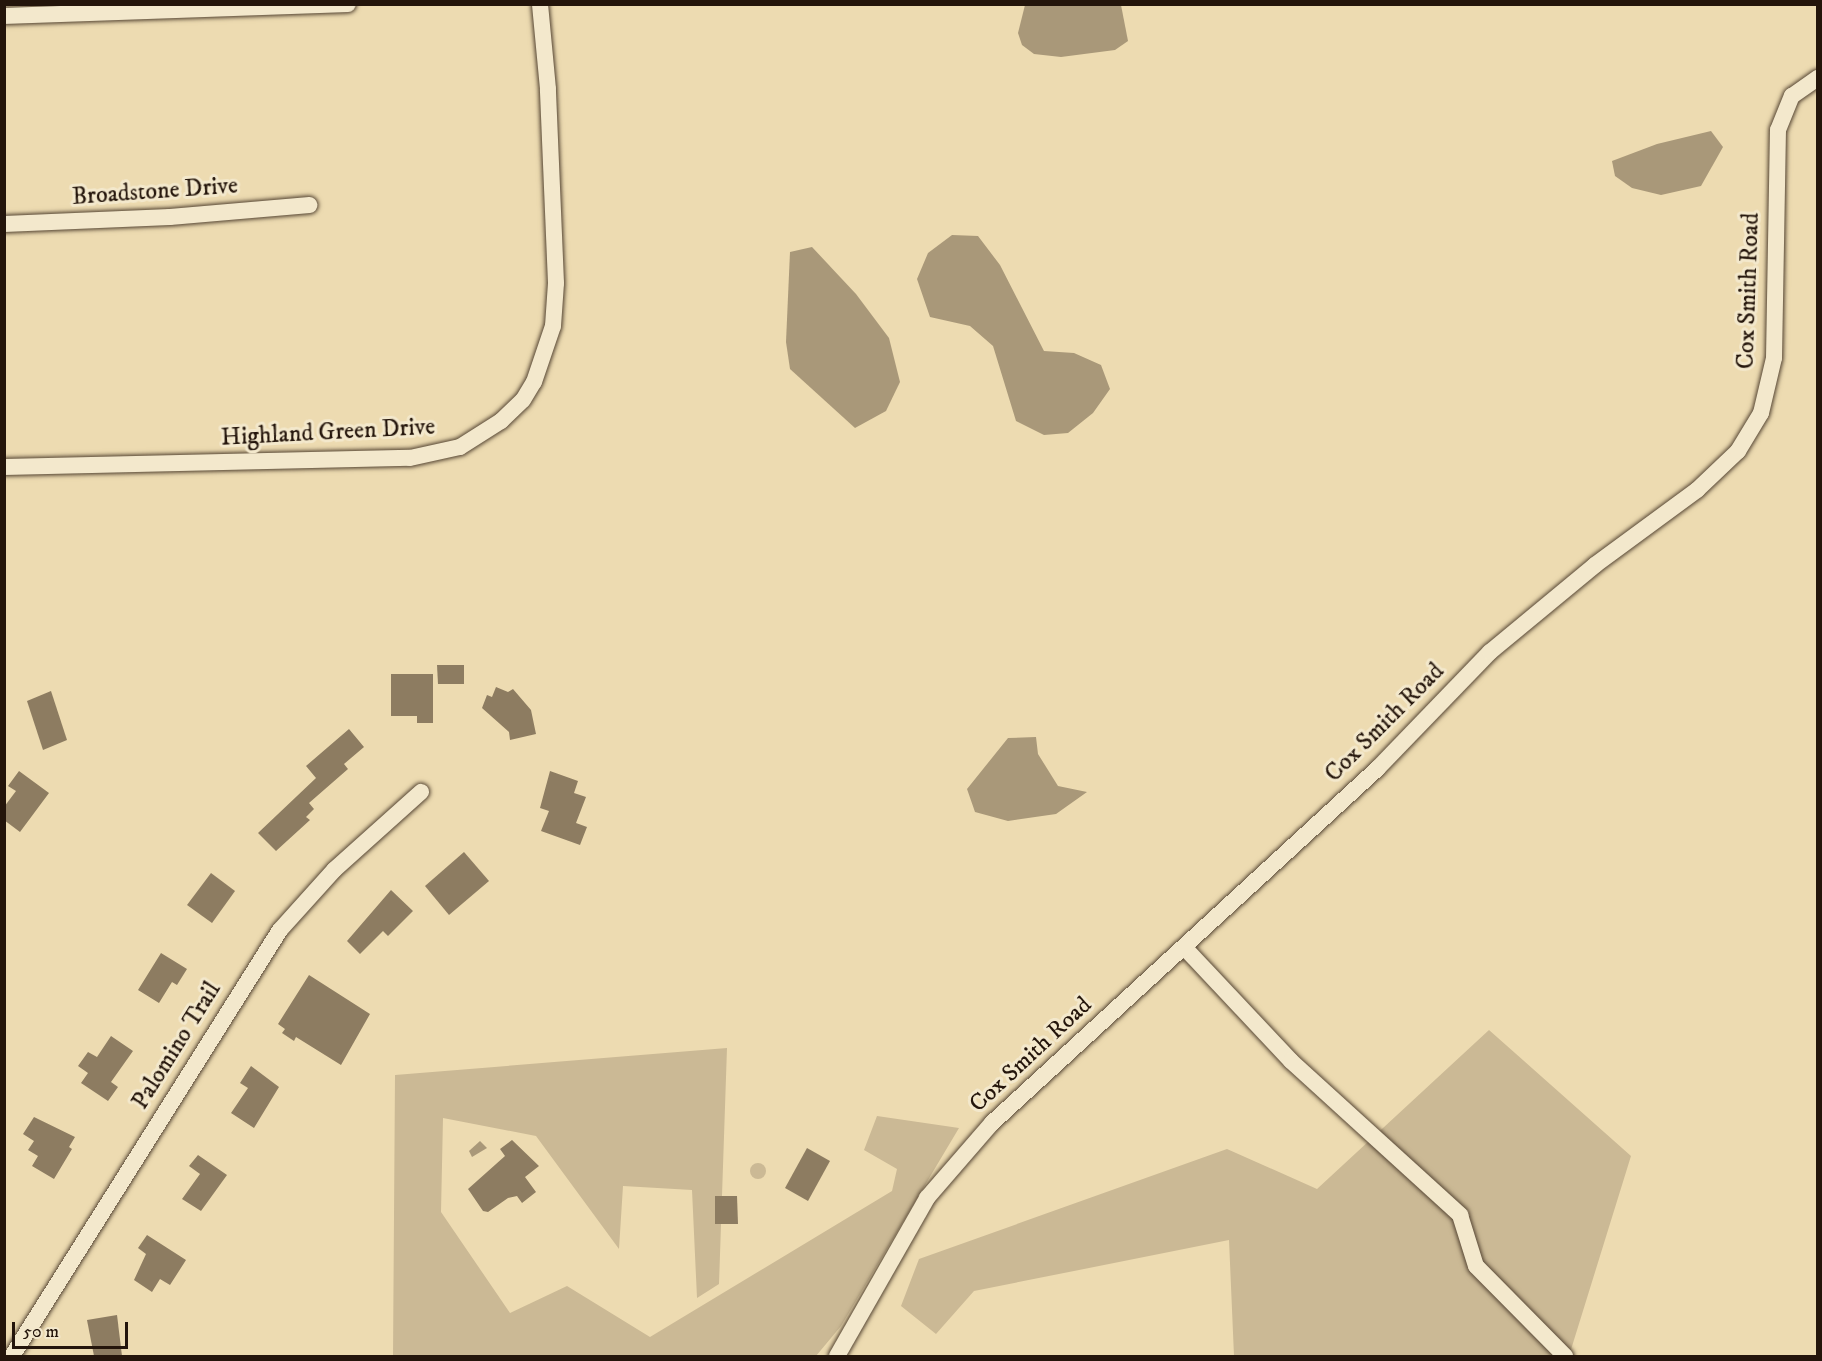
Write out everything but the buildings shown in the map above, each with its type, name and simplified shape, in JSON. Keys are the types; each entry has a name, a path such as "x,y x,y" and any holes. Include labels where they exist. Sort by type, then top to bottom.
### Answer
{"street":[{"path":"4,16 33,10 348,4"},
{"name":"Highland Green Drive","path":"4,467 410,458 460,447 501,421 523,400 534,382 553,326 556,283 548,89 540,4"},
{"name":"Cox Smith Road","path":"837,1356 927,1198 992,1122 1378,768 1490,652 1594,566 1697,490 1738,451 1761,413 1773,358 1778,130 1792,96 1818,78"},
{"name":"Broadstone Drive","path":"4,224 170,217 309,205"},
{"name":"Palomino Trail","path":"12,1356 280,930 334,870 421,792"},
{"path":"1184,947 1291,1061 1460,1215 1476,1266 1565,1356"}],"shaded area":[{"path":"1025,5 1121,5 1128,41 1115,50 1061,57 1034,54 1022,45 1018,33"},
{"path":"1711,131 1723,147 1701,186 1661,195 1632,188 1615,176 1612,161 1657,144"},
{"path":"952,235 978,236 1000,265 1044,351 1074,353 1101,365 1110,389 1093,413 1068,433 1044,435 1016,421 993,346 970,326 930,317 917,279 928,253"},
{"path":"812,247 856,294 889,338 900,382 886,411 855,428 790,369 786,342 790,252"},
{"path":"1036,737 1038,754 1058,786 1087,792 1056,814 1008,821 975,812 967,789 1008,738"},
{"path":"1489,1030 1631,1156 1569,1356 1234,1356 1229,1240 974,1291 936,1334 901,1306 919,1259 1227,1149 1317,1189"},
{"path":"727,1048 719,1284 697,1298 692,1190 623,1186 619,1249 536,1136 443,1118 441,1212 510,1313 567,1286 650,1337 892,1191 897,1169 864,1150 877,1116 959,1128 841,1326 816,1356 393,1356 395,1075"},
{"path":"480,1141 487,1148 472,1157 469,1151"},
{"path":"758,1163 766,1171 758,1179 750,1171"}]}
